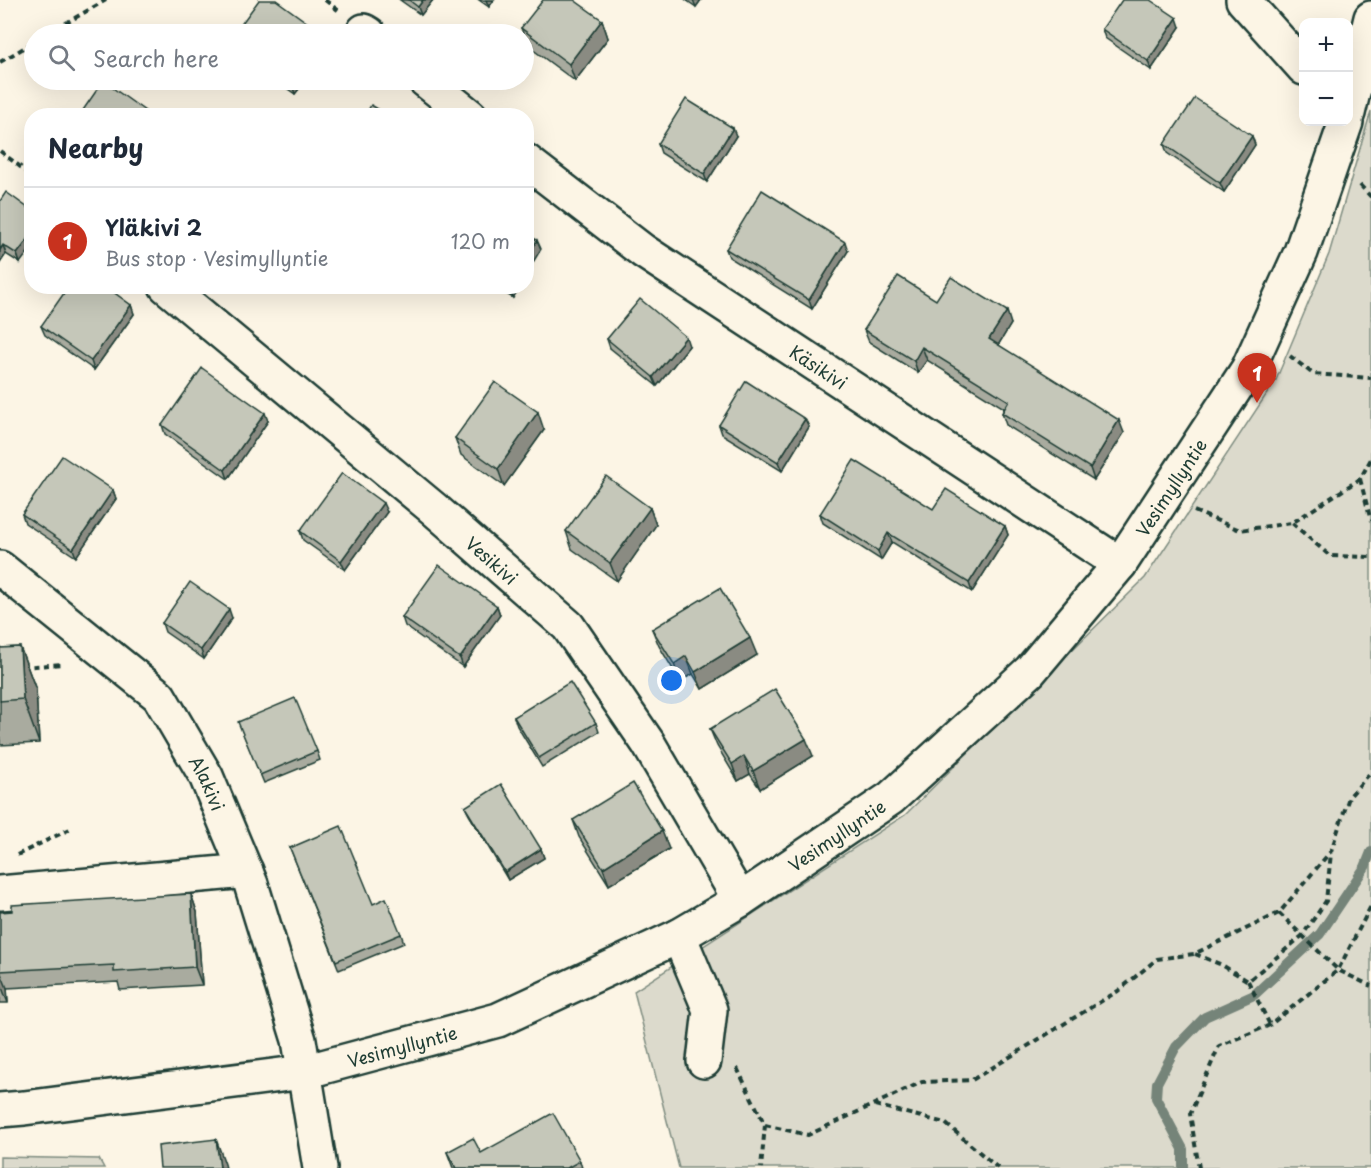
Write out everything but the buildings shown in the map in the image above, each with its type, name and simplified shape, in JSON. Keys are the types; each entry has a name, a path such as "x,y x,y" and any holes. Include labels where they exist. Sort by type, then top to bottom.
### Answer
{"street":[{"path":"1243,0 1299,62"},
{"path":"1353,92 1371,18"},
{"path":"438,90 460,108"},
{"name":"Vesimyllyntie","path":"0,1110 304,1072 498,1020 679,936 740,900 891,798 1030,671 1120,564 1248,369 1301,252 1345,126"},
{"name":"Käsikivi","path":"534,167 643,250 1120,564"},
{"name":"Vesikivi","path":"176,294 434,508 568,626 648,743 740,900"},
{"name":"Alakivi","path":"0,568 159,696 206,776 246,872 299,1040 320,1168"},
{"path":"0,893 246,872"},
{"path":"679,936 710,1010 719,1062"}],"path":[{"path":"64,24 106,0"},
{"path":"0,62 24,48"},
{"path":"0,152 24,170"},
{"path":"1263,335 1313,374 1371,378"},
{"path":"1163,499 1240,530 1292,523 1360,479 1371,459"},
{"path":"1360,479 1371,521"},
{"path":"1292,523 1330,556 1371,557"},
{"path":"11,668 114,660"},
{"path":"1248,981 1302,936 1326,901 1331,851 1349,796 1371,772"},
{"path":"719,1062 765,1125 808,1135 922,1082 972,1080 1118,991 1157,959 1194,954 1279,913 1331,851"},
{"path":"1199,1168 1190,1113 1219,1046 1270,1025 1338,970 1371,906"},
{"path":"1279,913 1338,970 1371,986"},
{"path":"1194,954 1222,965 1248,981 1270,1025"},
{"path":"874,1105 945,1123 998,1168"},
{"path":"760,1168 765,1125"}],"shaded area":[{"path":"1371,111 1371,1168 679,1168 634,991 905,815 1145,578 1276,380 1329,254"},
{"path":"0,1157 99,1159 104,1168 0,1168"}],"waterway":[{"path":"1183,1168 1183,1149 1156,1098 1157,1083 1176,1047 1205,1017 1254,995 1320,934 1365,867 1371,852"}],"place":[{"name":"Yläkivi 2","path":"1257,403"}]}
